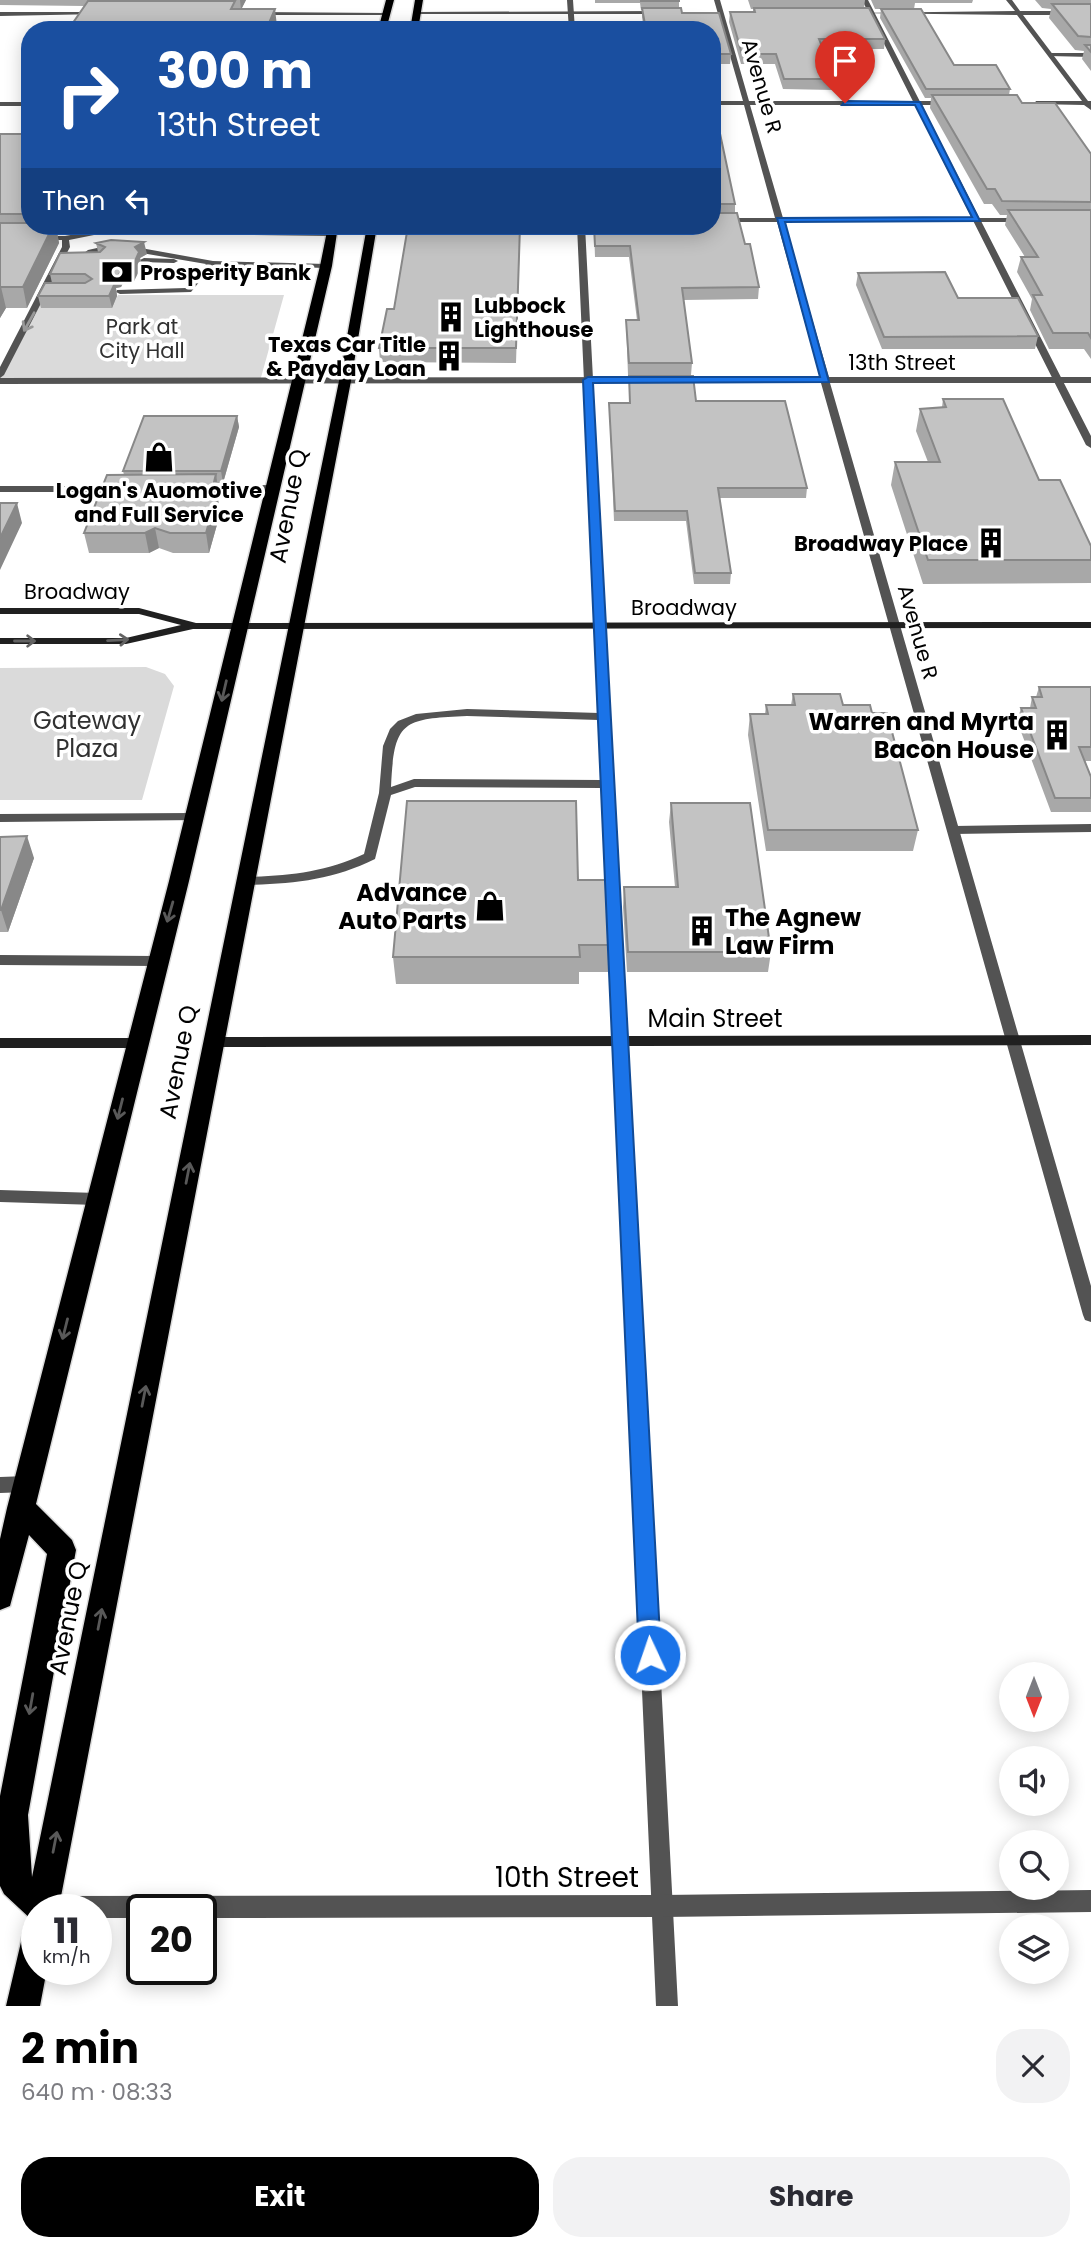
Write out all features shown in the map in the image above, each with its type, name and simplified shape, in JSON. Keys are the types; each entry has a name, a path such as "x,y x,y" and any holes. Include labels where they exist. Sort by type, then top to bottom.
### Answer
{"highway":[{"path":"384,21 390,0"},
{"path":"416,21 419,0"},
{"name":"Avenue Q","path":"0,1596 194,817 331,235"},
{"name":"Avenue Q","path":"45,1894 345,381 370,235"},
{"path":"23,1894 15,1882 12,1815 62,1550 24,1496"},
{"name":"Avenue Q","path":"23,2006 27,1985"}],"main road":[{"name":"Broadway","path":"0,611 139,611 193,626"},
{"name":"Broadway","path":"0,642 126,641 193,626 240,625 1091,625"},
{"name":"Main Street","path":"214,1042 1091,1040"},
{"path":"0,1043 137,1043"}],"street":[{"path":"570,0 571,21"},
{"name":"Avenue R","path":"718,0 1091,1315"},
{"path":"864,0 1091,445"},
{"path":"1009,0 1089,105"},
{"path":"417,14 667,13"},
{"path":"708,13 735,13"},
{"path":"845,13 1091,13"},
{"path":"0,14 111,14"},
{"path":"250,14 386,15"},
{"path":"1051,55 1091,55"},
{"path":"721,103 957,103"},
{"path":"1022,103 1089,105"},
{"path":"0,104 21,104"},
{"path":"721,220 1041,220"},
{"path":"26,238 65,238 77,235"},
{"path":"581,235 667,2006"},
{"path":"65,238 66,247 60,261 0,378 658,380"},
{"path":"79,260 87,251 132,249 158,251 211,263"},
{"path":"60,261 101,260"},
{"path":"144,260 326,266"},
{"path":"120,292 188,290 211,263"},
{"path":"46,291 56,291"},
{"name":"13th Street","path":"672,380 1091,380"},
{"path":"190,489 273,488"},
{"path":"0,489 136,489"},
{"path":"246,881 310,879 348,868 370,856 386,793 390,737 402,722 419,716 446,713 604,717"},
{"path":"386,793 414,783 607,784"},
{"path":"0,818 194,817"},
{"path":"954,830 1091,828"},
{"path":"0,960 157,961"},
{"path":"0,1196 97,1199"},
{"path":"0,1485 24,1496"},
{"name":"10th Street","path":"112,1917 1091,1901"}],"green space":[{"name":"Park at City Hall","path":"118,295 284,295 260,381 0,381 0,375 43,296 111,308"},
{"name":"Gateway Plaza","path":"146,667 165,674 174,686 142,800 0,800 0,668"}],"building":[{"path":"679,0 679,1 641,1"},
{"path":"88,1 235,1 231,9 275,9 270,21 74,21"},
{"path":"1052,4 1091,4 1091,37 1078,36"},
{"path":"642,8 681,8 682,13 719,13 731,54 721,54 721,21 644,21"},
{"path":"754,8 869,8 885,39 819,39 835,79 784,79 776,54 742,54 730,12 755,12"},
{"path":"881,9 921,9 954,65 996,65 1010,89 926,89"},
{"path":"932,95 1017,95 1022,103 1055,103 1091,154 1091,202 1002,201 995,189 987,189"},
{"path":"0,134 21,134 21,214 0,214"},
{"path":"721,138 735,204 721,204"},
{"path":"1008,210 1091,210 1091,338 1088,333 1053,333 1033,295 1042,295 1021,257 1038,257"},
{"path":"721,213 737,213 745,244 750,244 759,287 682,288 692,363 629,363 626,320 639,320 630,246 595,246 594,235 721,235"},
{"path":"0,223 21,223 21,235 49,235 23,287 0,288"},
{"path":"406,235 520,235 516,348 379,348 387,309 394,309"},
{"path":"111,240 144,242 135,247 139,252 131,270 121,270 119,275 112,276 111,280 115,283 109,296 38,296 45,283 85,283 92,279 85,274 50,274 60,253 100,252 105,247 96,243"},
{"path":"945,272 958,298 1018,298 1038,336 884,337 858,273"},
{"path":"629,376 693,376 696,401 785,401 807,488 718,488 731,573 695,573 687,511 615,511 609,403 630,403"},
{"path":"943,399 1003,399 1039,480 1060,480 1091,546 1091,560 928,560 895,462 940,462 920,409 946,407"},
{"path":"144,416 237,416 221,471 123,471"},
{"path":"216,474 214,482 217,494 206,533 170,533 155,528 145,533 84,533 107,475"},
{"path":"0,503 17,503 0,538"},
{"path":"1039,687 1091,687 1091,747 1079,747 1091,777 1091,798 1055,798 1021,708 1036,708 1032,697 1042,697"},
{"path":"793,694 840,694 843,705 870,705 872,713 887,713 918,830 768,830 750,714 768,714 766,705 795,705"},
{"name":"Advance Auto Parts","path":"407,801 576,801 578,880 606,880 609,945 579,945 580,957 393,957"},
{"path":"671,803 750,803 771,952 628,952 624,887 678,887"},
{"path":"27,836 1,910 0,910 0,837"}],"place":[{"name":"Prosperity Bank","path":"117,272"},
{"name":"Lubbock Lighthouse","path":"451,317"},
{"name":"Texas Car Title & Payday Loan","path":"449,356"},
{"name":"Logan's Auomotive and Full Service","path":"159,457"},
{"name":"Broadway Place","path":"991,543"},
{"name":"Warren and Myrta Bacon House","path":"1057,735"},
{"name":"Advance Auto Parts","path":"490,906"},
{"name":"The Agnew Law Firm","path":"702,931"}],"route":[{"path":"650,1655 588,380 825,380 780,220 978,220 918,103 845,103"}]}
